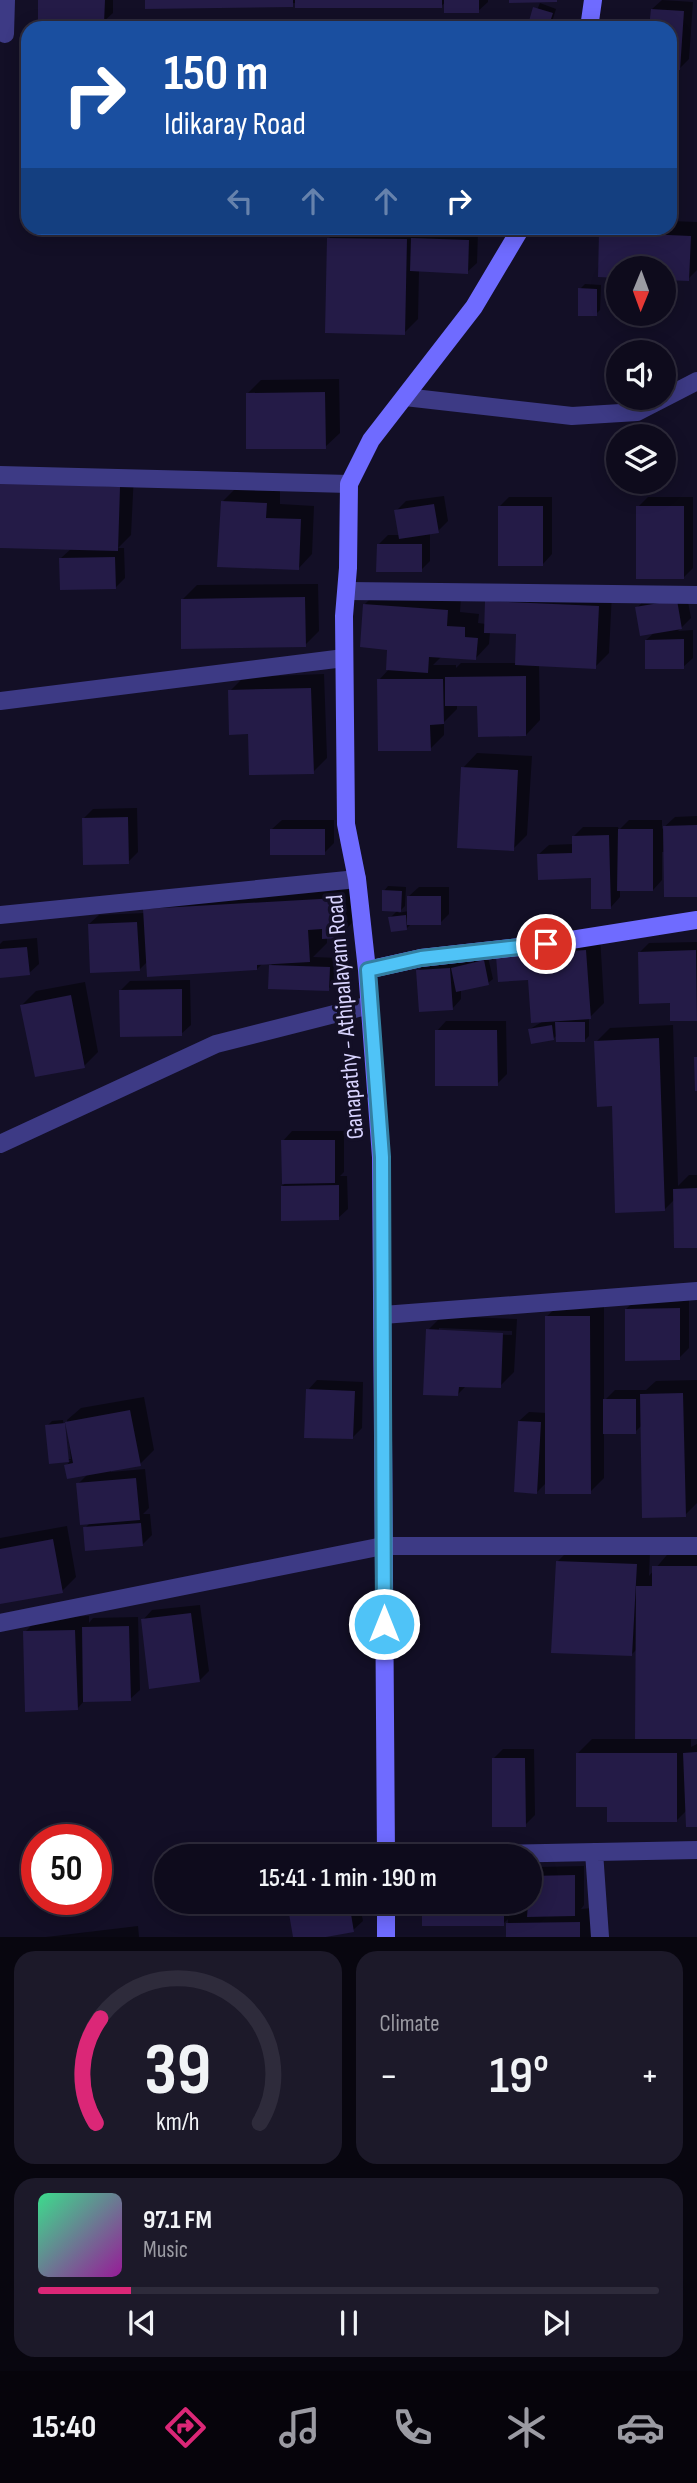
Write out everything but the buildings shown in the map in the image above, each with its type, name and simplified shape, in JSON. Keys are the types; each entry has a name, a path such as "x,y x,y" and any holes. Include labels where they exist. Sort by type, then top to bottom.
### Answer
{"main road":[{"path":"590,21 593,0"},
{"name":"Ganapathy - Athipalayam Road","path":"386,1844 382,1157 368,970 357,879 346,824 344,657 349,484 371,440 474,307 517,235"},
{"path":"368,970 421,958 546,944 697,920"},
{"path":"386,1914 386,1937"}],"street":[{"path":"5,34 6,0"},
{"path":"404,397 572,416 637,412 697,381"},
{"path":"0,475 349,484"},
{"path":"346,590 697,595"},
{"path":"0,701 344,657"},
{"path":"0,915 357,879"},
{"path":"0,1144 216,1044 370,1005"},
{"path":"383,1315 697,1291"},
{"path":"0,1623 383,1546 697,1546"},
{"path":"542,1853 697,1850"},
{"path":"594,1852 600,1937"}],"route":[{"path":"384,1624 382,1157 368,970 421,958 546,944"}]}
